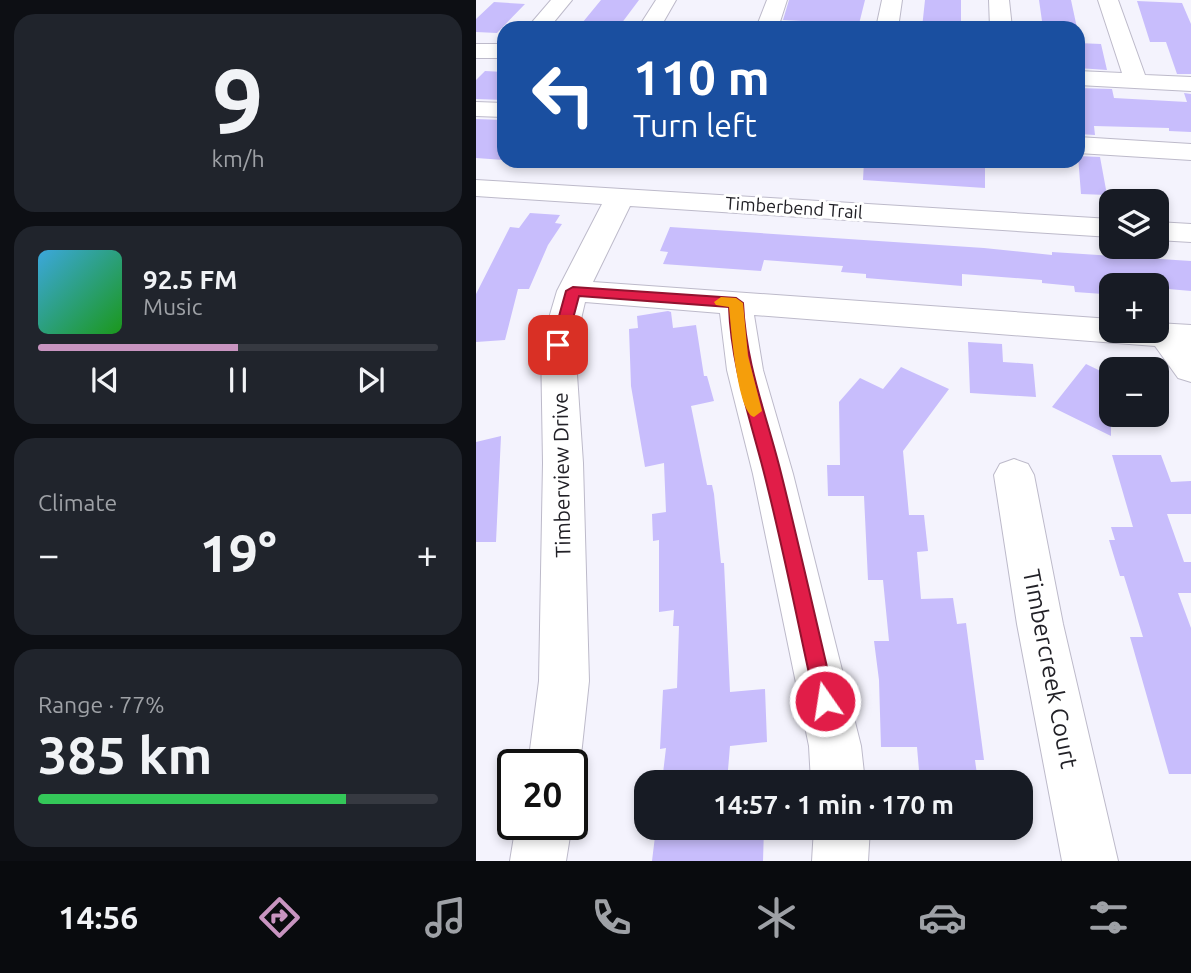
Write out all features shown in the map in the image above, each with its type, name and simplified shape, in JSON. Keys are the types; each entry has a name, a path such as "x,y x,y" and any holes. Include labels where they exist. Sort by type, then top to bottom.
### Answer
{"street":[{"path":"544,21 562,0"},
{"path":"653,21 666,0"},
{"path":"770,21 777,0"},
{"path":"888,21 892,0"},
{"path":"999,0 1000,21"},
{"path":"1108,0 1136,81"},
{"path":"476,51 497,51"},
{"path":"1085,78 1191,84"},
{"path":"476,109 497,110"},
{"path":"1085,145 1191,152"},
{"path":"482,196 505,168"},
{"name":"Timberbend Trail","path":"482,196 620,197 1099,227"},
{"name":"Timberview Drive","path":"556,749 564,681 563,463 558,345 573,291 620,197"},
{"path":"1169,232 1191,233"},
{"path":"573,291 1178,336 1191,369"},
{"path":"736,303 737,333 745,380 772,471 788,538 835,746 837,770"},
{"name":"Timbercreek Court","path":"1014,475 1043,637 1090,861"},
{"path":"538,861 541,840"},
{"path":"840,861 841,840"}],"building":[{"path":"601,0 639,0 623,21 584,21"},
{"path":"789,0 865,0 860,21 783,20"},
{"path":"925,0 961,0 961,21 923,21"},
{"path":"1039,0 1071,0 1076,21 1042,21"},
{"path":"1137,1 1182,3 1191,24 1191,74 1177,74 1166,42 1150,42"},
{"path":"494,2 525,4 509,21 497,21 497,33 476,32 476,19"},
{"path":"1085,43 1101,44 1107,70 1085,68"},
{"path":"485,71 497,72 497,100 476,99 476,80"},
{"path":"1085,88 1112,89 1114,98 1187,102 1184,93 1191,94 1191,132 1169,131 1169,128 1094,126 1095,135 1085,134"},
{"path":"476,119 497,120 497,160 476,158"},
{"path":"1085,156 1100,157 1106,189 1099,189 1099,195 1081,194 1079,168 1085,168"},
{"path":"864,168 985,168 985,188 863,180"},
{"path":"530,213 560,215 555,223 562,224 548,245 529,289 518,289 505,340 476,342 476,294 510,227 519,228"},
{"path":"670,227 1052,255 1052,252 1099,255 1099,259 1191,261 1191,291 1169,289 1169,273 1099,273 1099,294 1075,292 1074,286 1042,283 1042,280 962,274 962,286 866,278 866,274 841,272 843,266 764,260 761,271 663,264 668,252 660,251"},
{"path":"668,311 671,312 673,328 696,325 704,376 707,376 714,401 691,406 707,485 712,485 714,494 721,563 724,563 730,692 765,689 767,742 730,746 728,770 663,770 666,748 660,749 663,690 677,688 679,626 673,626 674,610 659,612 659,540 653,541 652,514 666,512 664,463 645,467 631,386 629,329 638,328 637,316"},
{"path":"968,342 1002,344 1003,362 1033,364 1036,397 970,393"},
{"path":"1086,364 1099,370 1099,427 1111,427 1111,436 1052,407"},
{"path":"901,367 949,389 903,451 909,515 924,515 928,551 917,552 921,599 953,598 957,624 966,623 984,760 975,760 976,770 919,770 917,747 881,747 879,680 874,641 889,641 883,580 868,580 864,496 828,496 827,465 840,465 839,402 860,378 883,389"},
{"path":"501,436 496,542 476,542 476,442"},
{"path":"1112,455 1161,455 1171,482 1191,481 1191,514 1167,514 1184,562 1191,562 1191,593 1178,593 1191,628 1191,774 1169,774 1130,637 1143,637 1124,576 1120,576 1109,540 1115,540 1111,527 1133,527"},
{"path":"655,840 764,840 763,861 652,861"}],"slow traffic":[{"path":"721,302 736,303 737,333 745,380 754,411"}],"route":[{"path":"558,345 573,291 736,303 737,333 745,380 772,471 825,701"}]}
